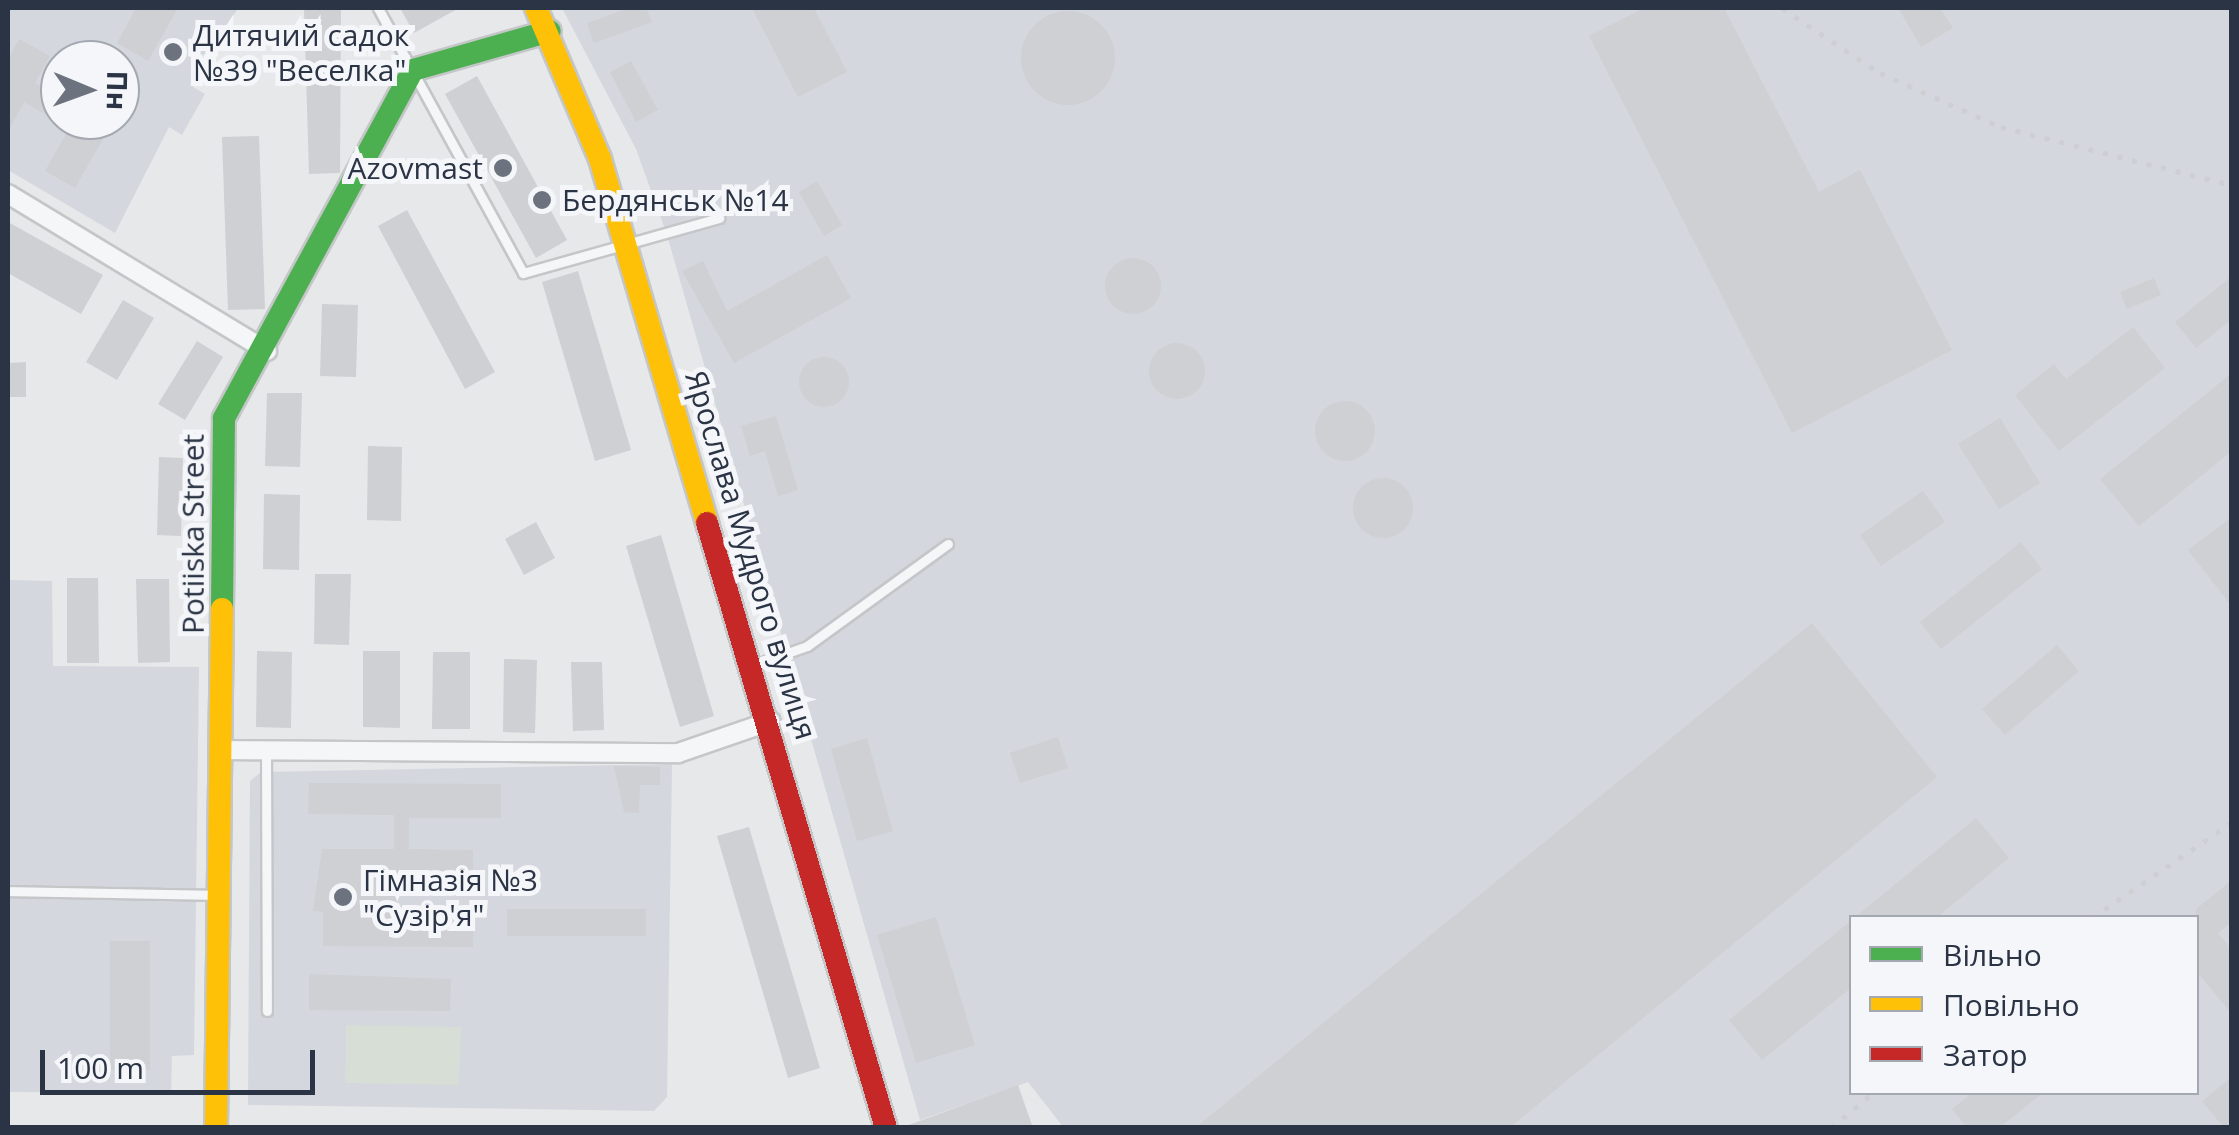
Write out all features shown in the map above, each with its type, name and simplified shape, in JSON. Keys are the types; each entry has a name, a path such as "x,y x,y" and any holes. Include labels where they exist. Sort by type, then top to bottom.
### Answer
{"street":[{"name":"Ярослава Мудрого вулиця","path":"536,8 550,31 626,246 771,721 886,1128"},
{"path":"413,70 550,31"},
{"name":"Potiiska Street","path":"216,1128 224,418 267,351 413,70"},
{"path":"8,194 267,351"},
{"path":"222,750 678,753 771,721"}],"lane":[{"path":"378,8 523,274 719,218"},
{"path":"754,665 806,646 948,544"},
{"path":"266,751 266,1011"},
{"path":"8,890 220,895"}],"shaded area":[{"path":"8,8 238,8 193,87 205,94 182,135 169,127 115,233 8,170"},
{"path":"562,8 2231,8 2231,1127 1064,1128 1028,1082 920,1120 667,235 636,149"},
{"path":"8,580 52,581 53,666 199,667 194,1055 172,1056 171,1093 8,1092"},
{"path":"672,764 667,1097 654,1111 248,1105 250,781 261,772"},
{"path":"346,1025 461,1027 459,1085 345,1083"}],"building":[{"path":"136,8 178,8 148,61 140,56 140,40 119,40"},
{"path":"304,8 341,8 340,173 309,174"},
{"path":"400,8 459,8 414,33"},
{"path":"629,8 646,8 652,22 594,43 587,23"},
{"path":"752,8 814,8 847,72 798,97"},
{"path":"1644,8 1724,8 1819,192 1860,170 1952,350 1792,433 1589,36"},
{"path":"1898,8 1940,8 1953,28 1921,47"},
{"path":"1068,11 1086,15 1101,25 1111,40 1115,58 1111,76 1101,91 1086,101 1068,105 1050,101 1035,91 1025,76 1021,58 1025,40 1035,25 1050,15"},
{"path":"19,39 40,51 40,74 35,83 40,86 40,111 24,102 8,132 8,60"},
{"path":"631,61 658,110 636,122 610,72"},
{"path":"477,76 567,240 536,258 445,94"},
{"path":"259,136 265,309 228,310 222,137"},
{"path":"63,140 103,140 75,188 45,171"},
{"path":"817,181 842,225 824,236 799,192"},
{"path":"407,210 495,372 465,389 378,226"},
{"path":"8,222 103,275 81,314 8,273"},
{"path":"827,255 851,298 734,363 682,271 703,261 727,311"},
{"path":"1133,258 1153,266 1161,286 1153,306 1133,314 1113,306 1105,286 1113,266"},
{"path":"578,271 631,450 595,461 542,282"},
{"path":"2232,276 2232,319 2196,348 2175,322"},
{"path":"2154,278 2161,295 2127,309 2120,292"},
{"path":"123,300 154,318 117,380 86,362"},
{"path":"322,304 358,305 356,377 320,376"},
{"path":"2133,327 2165,368 2059,451 2015,395 2054,364 2066,379"},
{"path":"197,341 223,357 185,420 158,404"},
{"path":"1177,343 1197,351 1205,371 1197,391 1177,399 1157,391 1149,371 1157,351"},
{"path":"824,357 842,364 849,382 842,400 824,407 806,400 799,382 806,364"},
{"path":"26,362 26,397 8,397 8,363"},
{"path":"2232,373 2232,451 2139,526 2100,479"},
{"path":"267,393 302,393 300,467 265,466"},
{"path":"1345,401 1366,410 1375,431 1366,452 1345,461 1324,452 1315,431 1324,410"},
{"path":"776,416 798,490 778,496 765,451 750,456 741,426"},
{"path":"2000,418 2040,483 1999,509 1958,444"},
{"path":"368,446 402,447 401,521 367,520"},
{"path":"159,457 183,458 181,536 157,535"},
{"path":"1383,478 1404,487 1413,508 1404,529 1383,538 1362,529 1353,508 1362,487"},
{"path":"1923,491 1945,522 1881,566 1860,535"},
{"path":"264,494 300,495 299,570 263,569"},
{"path":"2232,517 2232,607 2188,550"},
{"path":"536,522 555,558 524,575 505,539"},
{"path":"661,535 714,716 680,727 626,546"},
{"path":"2021,542 2042,569 1941,649 1920,622"},
{"path":"315,574 351,574 349,645 314,644"},
{"path":"67,578 98,578 99,663 67,663"},
{"path":"136,579 169,579 170,662 138,663"},
{"path":"1812,623 1937,777 1509,1128 1195,1128"},
{"path":"2057,645 2079,671 2005,735 1982,709"},
{"path":"257,651 292,652 291,728 256,727"},
{"path":"363,651 400,651 400,728 363,727"},
{"path":"433,652 470,652 470,729 432,729"},
{"path":"504,659 537,660 535,733 503,732"},
{"path":"571,662 602,662 604,730 573,731"},
{"path":"1058,737 1068,768 1020,783 1010,753"},
{"path":"867,738 893,831 857,841 831,749"},
{"path":"614,766 660,767 660,785 640,785 639,813 624,812"},
{"name":"Гімназія №3 \"Сузір'я\"","path":"309,783 501,784 501,818 409,818 409,849 473,850 473,882 397,882 397,917 473,917 473,947 323,946 323,912 313,911 322,849 394,849 394,815 308,814"},
{"path":"1976,818 2009,858 1940,915 1858,915"},
{"path":"749,827 820,1068 788,1078 717,836"},
{"path":"2232,880 2232,922 2218,933 2232,950 2232,1014 2199,975 2196,909"},
{"path":"507,909 646,909 646,936 507,936"},
{"path":"936,917 975,1045 916,1063 877,935"},
{"path":"1849,922 1849,989 1762,1060 1729,1020"},
{"path":"110,941 150,941 150,1070 110,1070"},
{"path":"309,974 451,979 450,1011 309,1010"},
{"path":"2232,1077 2232,1128 2224,1128 2202,1101"},
{"path":"1018,1085 1033,1128 906,1128 906,1126"},
{"path":"1969,1095 2040,1095 1999,1128 1967,1128 1952,1109"}],"railway":[{"path":"1782,8 1880,73 2001,127 2232,185"},
{"path":"2096,915 2232,822"},
{"path":"1831,1128 1870,1095"}],"traffic: fast":[{"path":"222,609 224,418 413,70 550,31"}],"traffic: slow":[{"path":"536,8 600,159 707,523"},
{"path":"216,1128 222,609"}],"traffic: jam":[{"path":"707,523 886,1128"}],"place":[{"name":"Дитячий садок №39 \"Веселка\"","path":"173,52"},
{"name":"Azovmast","path":"503,168"},
{"name":"Бердянськ №14","path":"542,200"},
{"name":"Гімназія №3 \"Сузір'я\"","path":"343,897"}]}
